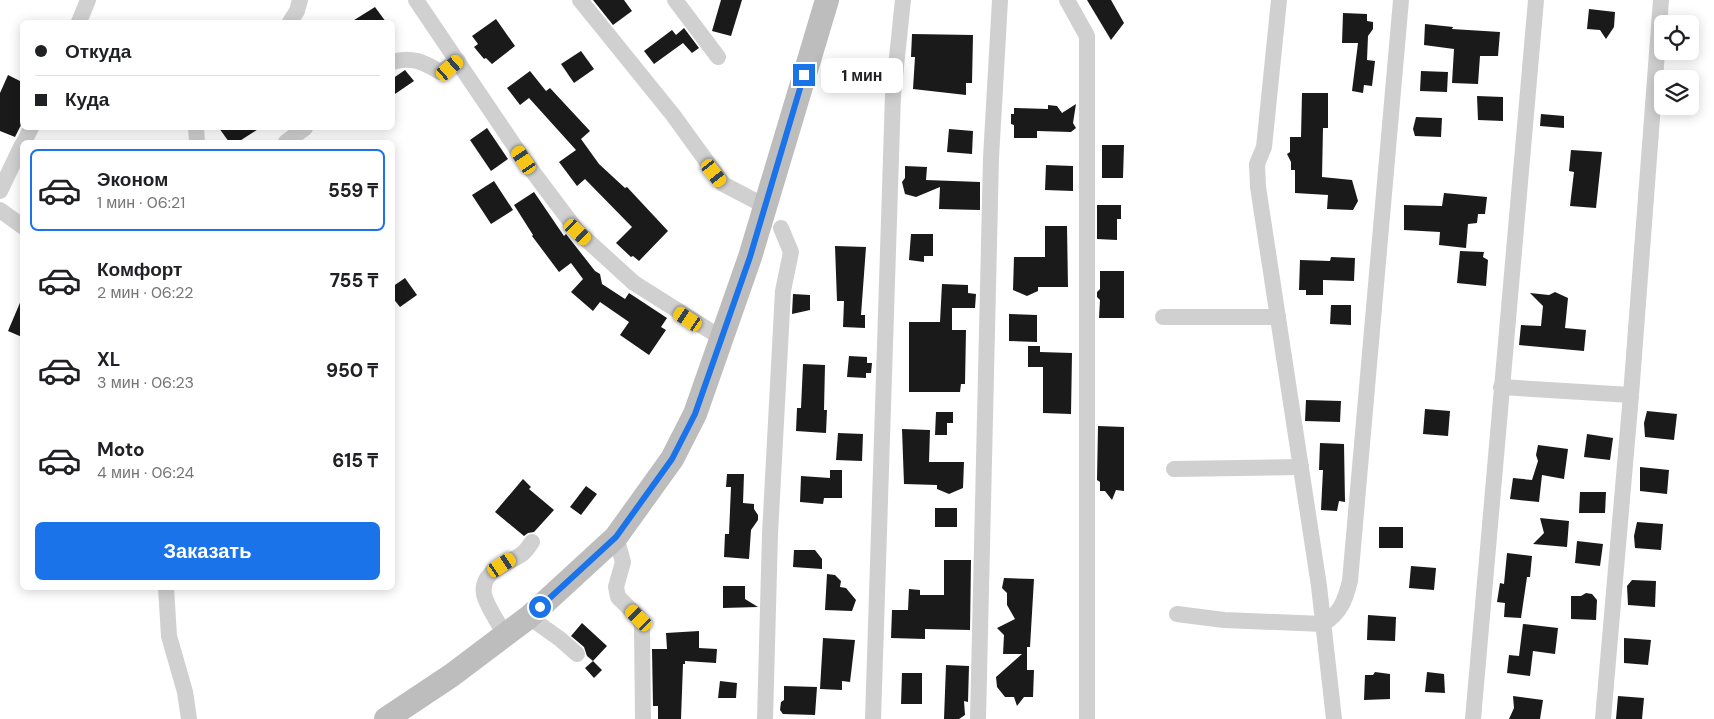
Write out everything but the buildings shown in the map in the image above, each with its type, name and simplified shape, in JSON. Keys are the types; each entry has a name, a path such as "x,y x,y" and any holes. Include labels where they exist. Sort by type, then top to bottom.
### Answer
{"main road":[{"path":"386,719 452,675 529,617 616,537 672,459 695,414 723,339 827,0"}],"street":[{"path":"80,20 88,0"},
{"path":"291,20 297,11 300,0"},
{"path":"416,0 524,160 578,232 634,283 723,339"},
{"path":"580,0 672,115 723,184 765,206"},
{"path":"675,0 718,57"},
{"path":"872,719 893,95 903,0"},
{"path":"978,719 991,158 1000,0"},
{"path":"1067,0 1087,36 1087,719"},
{"path":"1279,0 1264,147 1257,164 1258,187 1301,467 1334,719"},
{"path":"1177,614 1224,620 1323,624 1334,617 1343,606 1350,581 1400,0"},
{"path":"1473,719 1536,0"},
{"path":"1603,719 1631,395 1661,0"},
{"path":"395,61 404,59 416,60 440,72 458,61"},
{"path":"288,140 300,130"},
{"path":"0,191 20,150"},
{"path":"0,210 20,225"},
{"path":"765,719 770,534 783,291 791,252 781,228"},
{"path":"1163,317 1278,317"},
{"path":"1501,387 1631,395"},
{"path":"1174,469 1301,467"},
{"path":"616,537 623,562 616,587 618,597 639,618 642,626 643,719"},
{"path":"505,636 486,601 484,593 485,584 492,572 522,554 532,542"},
{"path":"166,590 169,636 189,719"},
{"path":"529,617 560,639 577,654"}],"route":[{"path":"540,607 616,537 672,459 695,414 723,339 750,257 804,75"}]}
